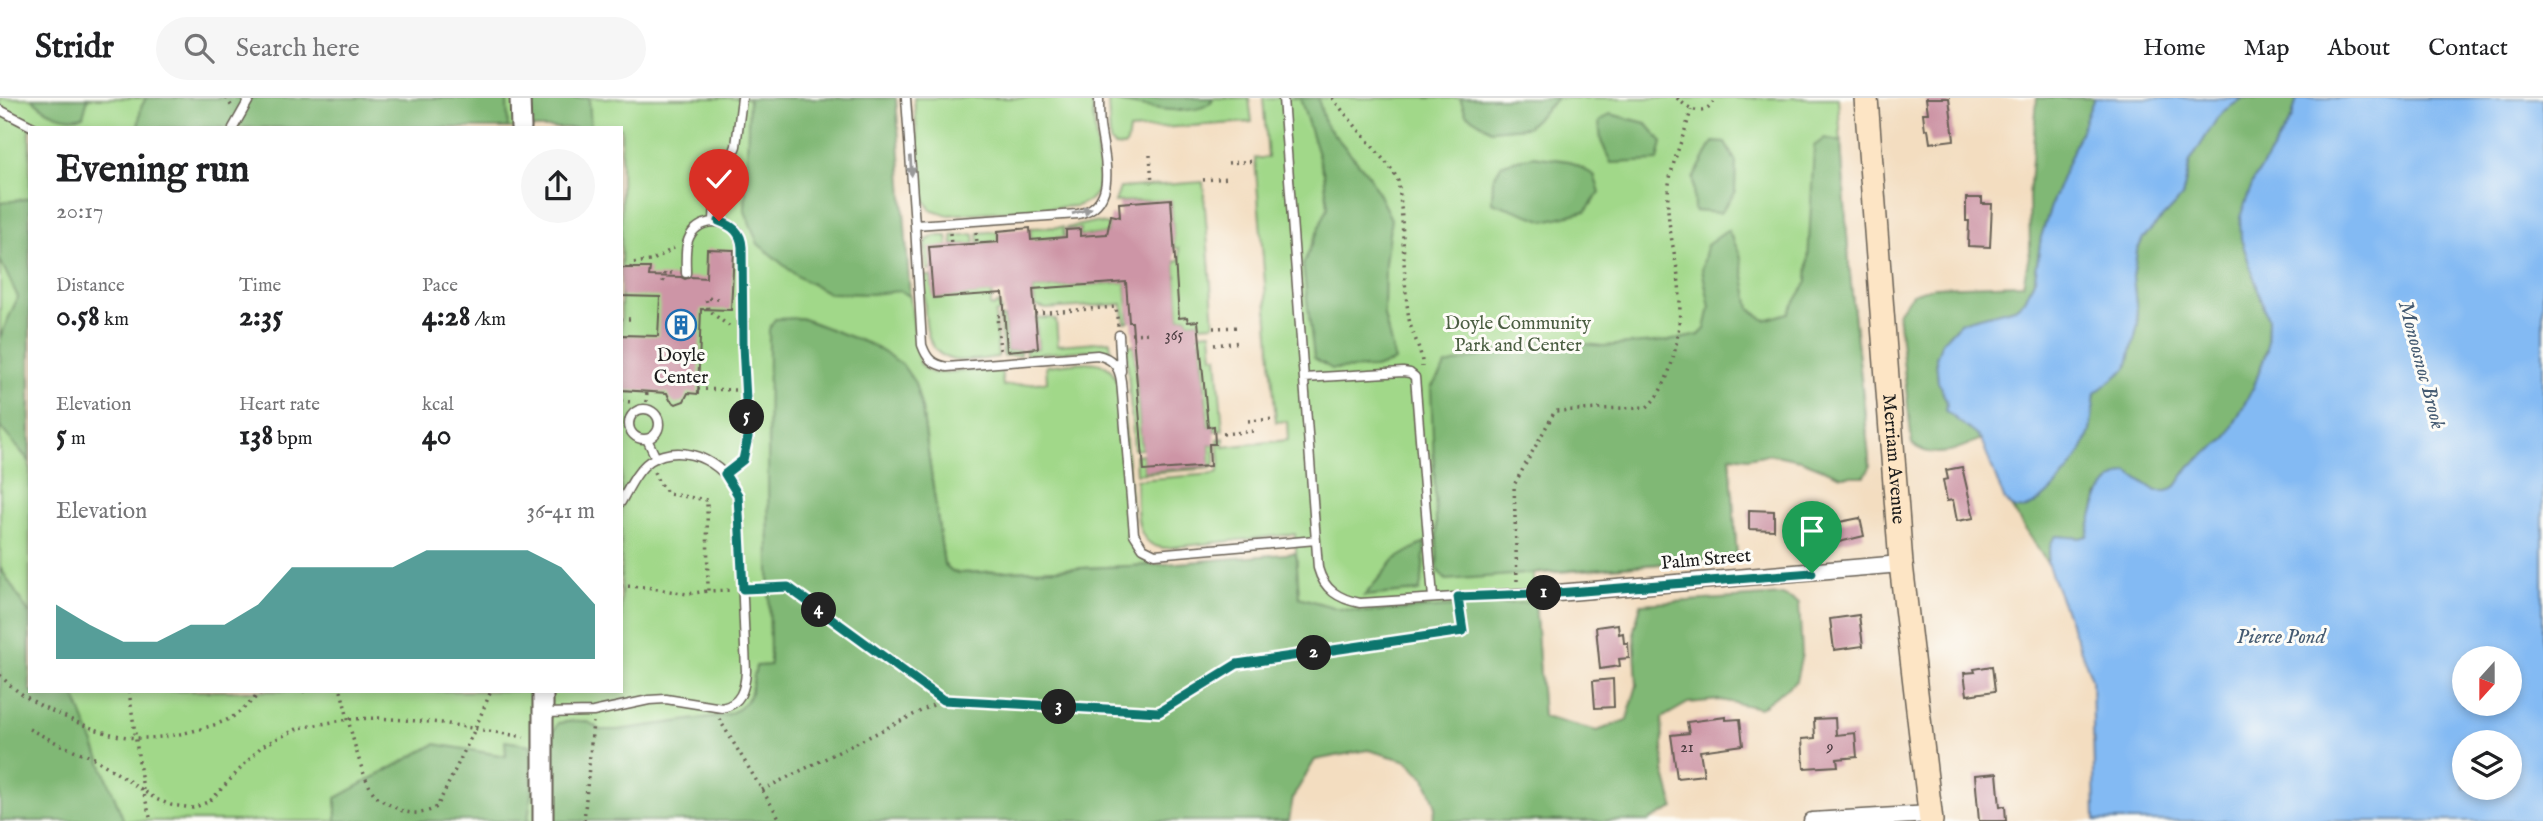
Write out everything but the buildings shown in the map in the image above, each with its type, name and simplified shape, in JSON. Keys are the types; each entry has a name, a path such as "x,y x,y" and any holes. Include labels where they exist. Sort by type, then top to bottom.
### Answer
{"main road":[{"name":"Merriam Avenue","path":"1866,98 1901,564 1931,817"}],"street":[{"path":"520,98 521,126"},
{"name":"Palm Street","path":"1557,593 1901,564"},
{"path":"542,693 543,821"},
{"path":"1812,821 1931,817"}],"lane":[{"path":"234,126 250,98"},
{"path":"714,221 715,201 736,146 742,98"},
{"path":"906,98 922,345 926,355 933,363 947,367 1097,355 1113,362 1121,381"},
{"path":"915,225 1088,212 1097,204 1105,190 1099,98"},
{"path":"1283,98 1316,540 1322,580 1337,595 1360,603 1557,593"},
{"path":"0,110 32,126"},
{"path":"686,273 687,242 696,229 714,221 733,227 741,239 742,334 748,437 746,455 737,466 725,474"},
{"path":"1119,335 1134,534 1143,548 1155,554 1316,540"},
{"path":"1304,377 1403,372 1410,373 1416,380 1433,598"},
{"path":"647,439 656,458"},
{"path":"544,713 593,712 666,699 712,708 729,706 737,701 746,684 738,495 725,474 715,464 688,454 671,454 656,458 640,470 623,499"}],"path":[{"path":"1332,98 1394,171 1398,180 1410,322 1423,363 1416,380"},
{"path":"1677,98 1691,110 1703,111 1709,109 1715,98"},
{"path":"1518,593 1514,485 1555,411 1647,407 1657,399 1668,374 1675,351 1680,288 1669,213 1669,183 1671,165 1680,150 1691,110"},
{"path":"1150,155 1152,183"},
{"path":"1228,163 1255,161"},
{"path":"1203,180 1228,178"},
{"path":"631,268 635,262 648,262 660,256"},
{"path":"663,282 665,273 671,272"},
{"path":"718,299 706,298 708,310 742,334"},
{"path":"1035,313 1116,307 1119,335 1150,333"},
{"path":"1000,363 997,316 1004,315"},
{"path":"623,319 632,319"},
{"path":"1213,328 1240,327"},
{"path":"1214,345 1241,342"},
{"path":"698,389 745,390"},
{"path":"646,402 647,391"},
{"path":"623,401 632,402"},
{"path":"1248,421 1276,419"},
{"path":"1223,434 1254,431"},
{"path":"653,470 659,483 669,494 707,500 708,591"},
{"path":"623,586 687,594 788,587 943,700"},
{"path":"762,790 943,700 1159,712 1237,664 1463,631 1458,597"},
{"path":"0,676 25,696 51,711 76,722 136,739 168,737 221,723 242,710 260,693"},
{"path":"129,693 143,790 151,821"},
{"path":"342,693 363,768 375,795 403,811 418,814 428,813 437,807 490,693"},
{"path":"712,708 782,821"},
{"path":"584,821 593,712"},
{"path":"29,729 94,758 156,799 193,808 210,801 262,746 299,728 349,719 379,718 442,723 544,740"}],"green space":[{"name":"Doyle Community Park and Center","path":"0,98 865,98 901,291 910,296 919,362 933,373 1001,369 1003,386 1047,382 1046,366 1087,362 1106,366 1116,381 1121,381 1134,534 1126,535 1136,554 1153,565 959,573 952,571 944,564 922,409 878,598 1299,597 1295,534 1165,548 1154,546 1146,540 1141,532 1137,512 1136,480 1218,472 1218,439 1224,438 1224,447 1288,440 1287,421 1276,422 1255,158 1268,158 1263,98 1838,98 1849,265 1867,432 1729,443 1737,558 1533,574 1543,717 1173,744 1180,821 0,821"},
{"path":"32,98 88,98 83,116 69,118 48,111"},
{"path":"146,98 507,98 508,126 138,126 141,107"},
{"path":"528,98 589,98 591,126 529,126"},
{"path":"749,98 896,98 910,296 900,291 871,294 829,293 798,277 758,244 745,211"},
{"path":"914,98 1092,98 1099,174 1097,191 1091,199 1076,206 948,215 930,209 922,195"},
{"path":"1213,98 1249,98 1252,122 1129,130 1124,147 1114,146 1110,142 1108,100 1181,111 1211,103"},
{"path":"1213,98 1207,105 1196,109 1165,110 1108,100"},
{"path":"1300,98 1318,98 1325,124 1369,175 1391,219 1385,263 1384,315 1395,361 1375,368 1332,369 1314,358 1303,265 1328,207 1324,174"},
{"path":"1460,98 1558,98 1527,127 1491,130 1466,114"},
{"path":"2037,98 2094,98 2053,200 2041,237 2035,278 2025,300 2015,308 1961,322 1942,342 1936,358 1938,382 1947,402 1947,411 1981,439 1946,452 1929,452 1912,444 1898,312 1912,294 1934,287 2023,284 2030,251 2029,196"},
{"path":"2243,98 2297,98 2292,118 2254,180 2241,239 2268,319 2267,349 2254,386 2226,439 2190,466 2176,486 2168,491 2156,491 2128,472 2098,495 2087,536 2056,536 2051,543 2047,563 2011,507 2019,509 2088,438 2095,392 2127,368 2138,324 2133,277 2137,251 2143,238 2182,197 2190,162 2216,120"},
{"path":"1610,114 1646,123 1662,142 1658,161 1611,163 1601,141 1599,122"},
{"path":"1825,138 1841,142 1849,265 1870,467 1865,476 1841,476 1801,460 1769,454 1748,458 1730,456 1737,558 1446,580 1438,571 1431,388 1446,365 1545,339 1603,346 1668,341 1699,335 1705,329 1710,307 1702,269 1707,245 1728,230 1740,254 1750,309 1765,320 1788,313 1807,282 1814,146"},
{"path":"1713,142 1725,143 1736,162 1735,193 1720,213 1694,211 1693,179"},
{"path":"1533,156 1569,161 1594,175 1600,192 1586,211 1545,221 1492,202 1493,179 1502,164"},
{"path":"1203,182 1214,324 1198,325 1198,321 1188,322 1187,317 1179,318 1175,261 1180,260 1179,248 1174,248 1171,200 1115,202 1120,188"},
{"path":"28,198 28,460 0,427 0,337 18,297 0,260 0,203"},
{"path":"1094,222 1109,225 1107,234 1080,236 1080,229 1066,230 1066,228"},
{"path":"1063,227 1066,237 1031,240 1030,228"},
{"path":"998,231 998,242 979,243 978,233"},
{"path":"974,234 975,244 953,245 952,236"},
{"path":"935,236 947,236 948,246 931,270 927,270 925,248 927,240"},
{"path":"924,276 931,276 934,298 993,293 990,306 999,303 1001,312 995,314 998,357 954,360 942,356 934,348 926,326"},
{"path":"1126,282 1129,322 1125,322 1122,304 1046,309 1035,306 1033,289"},
{"path":"999,317 1004,317 1007,351 1020,350 1020,355 1003,356"},
{"path":"801,318 872,345 902,364 915,383 922,409 944,564 952,571 959,573 1153,565 1296,553 1299,597 1336,608 1364,612 1535,602 1543,717 1597,731 1627,720 1637,685 1634,630 1641,604 1783,595 1799,603 1802,654 1796,681 1760,708 1720,700 1688,703 1662,718 1664,771 1674,808 1648,821 1432,821 1436,806 1425,778 1407,761 1368,750 1315,760 1293,797 1289,821 550,821 552,734 558,723 580,721 590,723 599,730 618,730 726,715 739,709 750,696 756,666 770,665 769,329 775,319"},
{"path":"1036,318 1056,320 1058,345 1110,341 1111,352 1104,349 1026,355 1025,349 1038,348"},
{"path":"1211,332 1213,356 1217,356 1223,430 1215,431 1214,426 1208,427 1201,341 1190,342 1199,333"},
{"path":"1126,345 1134,345 1142,449 1134,450"},
{"path":"1209,444 1215,444 1215,463 1211,468 1136,474 1135,455 1143,454 1144,471 1210,466"},
{"path":"1425,542 1419,591 1364,596 1394,560"},
{"path":"0,567 28,612 28,693 74,693 124,821 0,821"},
{"path":"505,741 531,745 532,788 528,821 336,821 336,798 435,744 506,756"}],"water":[{"path":"2094,98 2243,98 2216,120 2190,162 2182,197 2143,238 2137,251 2133,277 2138,324 2127,368 2095,393 2091,426 2078,458 2048,493 2027,508 2017,509 2004,499 1981,439 1946,411 1947,402 1938,382 1936,358 1942,342 1961,322 2015,308 2025,300 2035,278 2041,237 2053,200"},
{"name":"Pierce Pond","path":"2297,98 2543,98 2543,821 2095,821 2092,679 2047,563 2051,543 2056,536 2087,536 2099,497 2118,476 2128,472 2156,491 2168,491 2176,486 2190,466 2226,439 2254,386 2267,350 2268,319 2241,239 2240,217 2254,180 2292,118"}],"place":[{"name":"Doyle Center","path":"681,325"}],"route":[{"path":"719,221 738,232 742,247 748,437 743,460 725,474 738,495 743,589 788,587 943,700 1159,712 1237,664 1463,631 1458,597 1557,593 1812,573"}],"water label":[{"name":"Monoosnoc Brook","path":"2421,365"}]}
